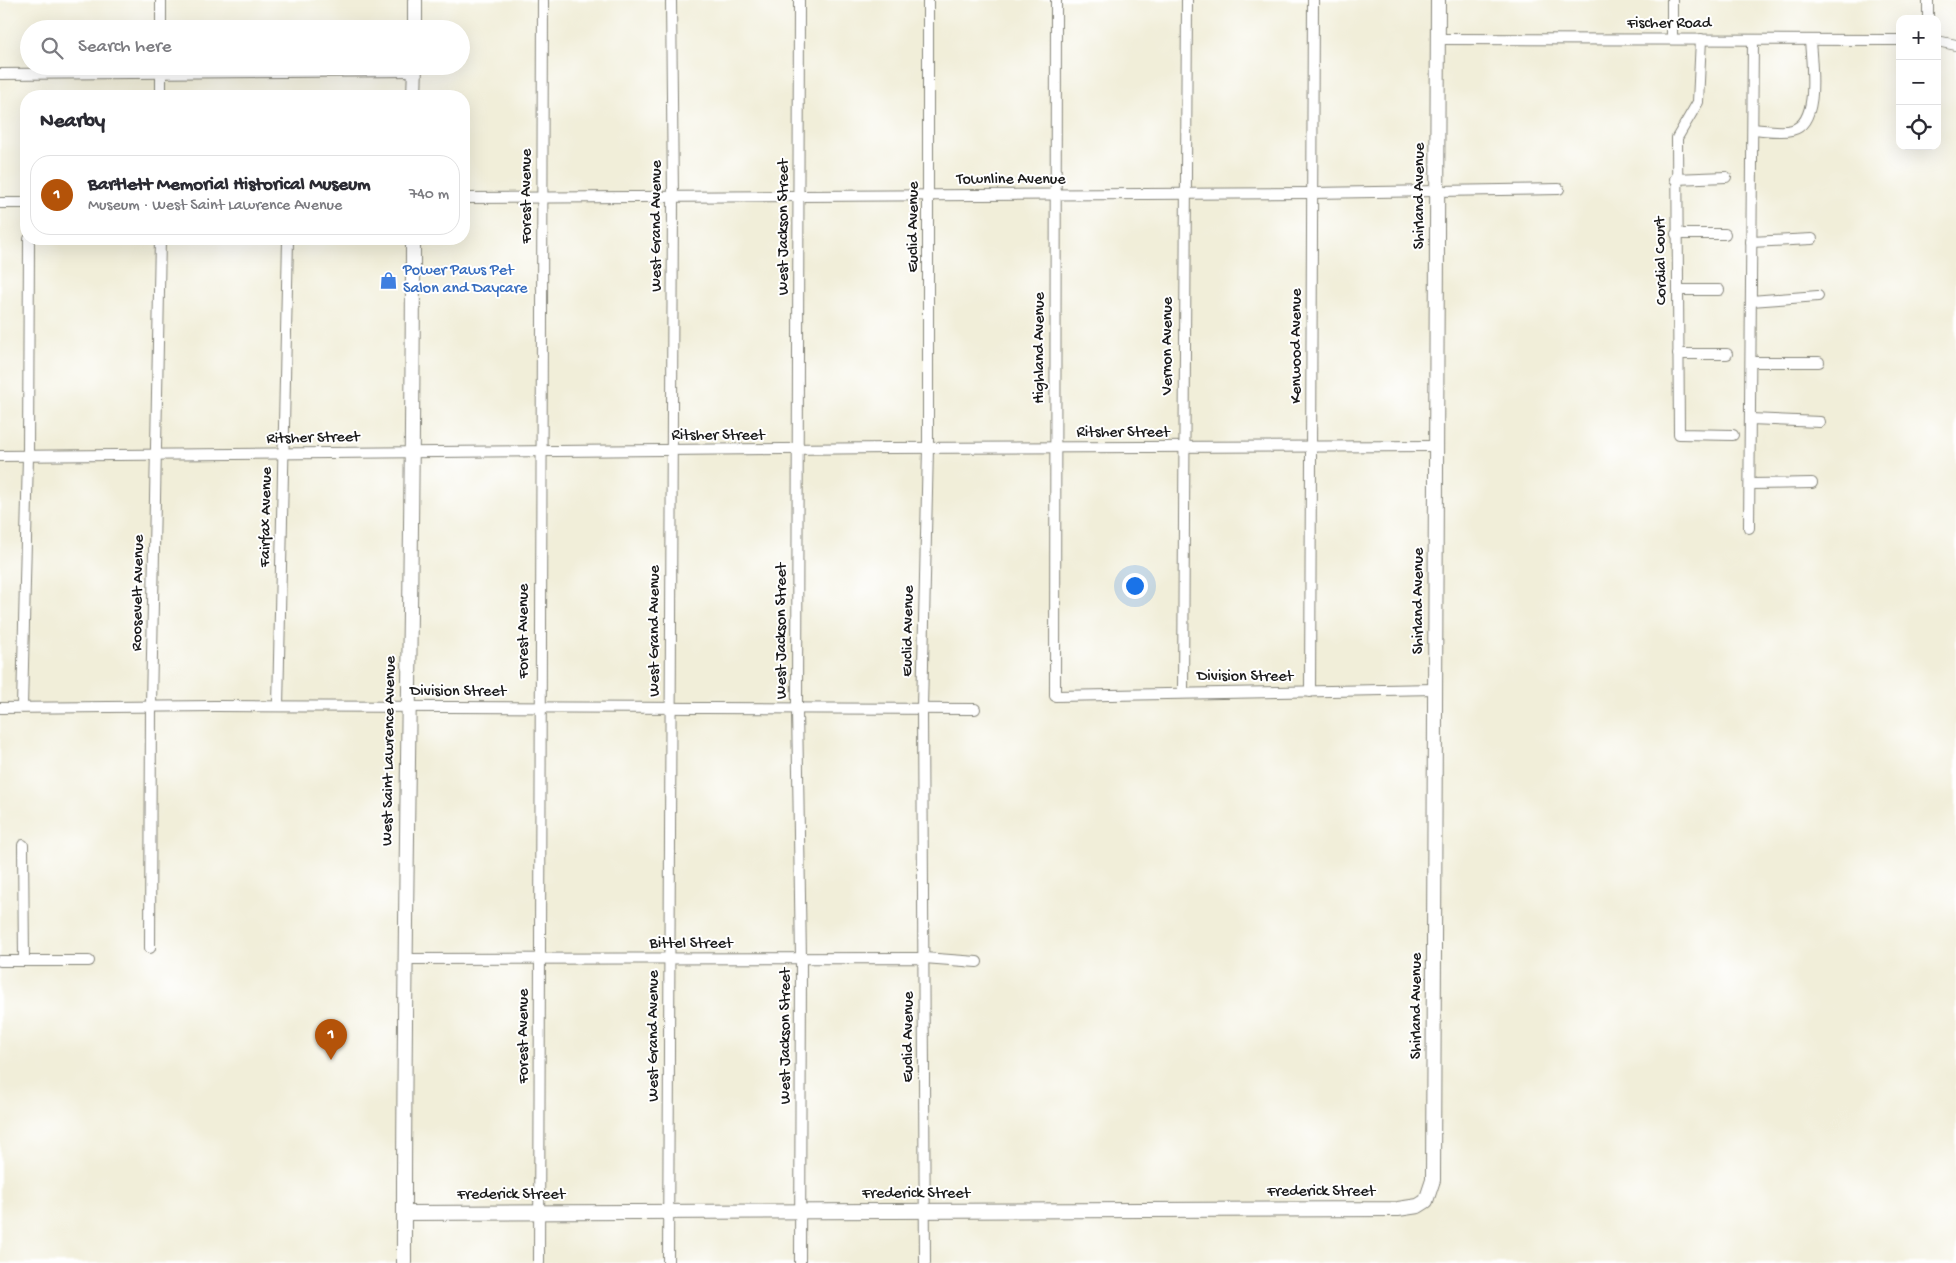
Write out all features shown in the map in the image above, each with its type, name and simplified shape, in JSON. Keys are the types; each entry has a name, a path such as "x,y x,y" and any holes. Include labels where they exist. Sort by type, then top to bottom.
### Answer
{"street":[{"path":"161,0 161,20"},
{"path":"415,20 416,0"},
{"name":"Forest Avenue","path":"539,1263 542,0"},
{"name":"West Grand Avenue","path":"668,1263 670,451 673,197 671,0"},
{"name":"West Jackson Street","path":"799,0 800,196 797,710 801,958 800,1263"},
{"name":"Euclid Avenue","path":"925,1263 922,708 928,448 928,0"},
{"name":"Highland Avenue","path":"1055,696 1056,0"},
{"name":"Vernon Avenue","path":"1183,693 1184,194 1187,0"},
{"name":"Kenwood Avenue","path":"1310,692 1313,0"},
{"name":"Shirland Avenue","path":"1426,1201 1434,1180 1438,0"},
{"path":"1672,0 1672,39"},
{"path":"1928,0 1928,15"},
{"name":"Fischer Road","path":"1438,39 1896,40"},
{"name":"Cordial Court","path":"1701,39 1698,102 1677,138 1675,179 1679,434 1733,435"},
{"path":"1750,528 1753,40"},
{"path":"1753,129 1790,131 1802,126 1810,110 1812,98 1810,40"},
{"path":"1941,42 1956,44"},
{"path":"0,74 20,73"},
{"path":"161,75 161,90"},
{"path":"414,90 415,75"},
{"path":"1675,179 1726,178"},
{"name":"Townline Avenue","path":"470,198 1312,193 1559,189"},
{"path":"0,203 20,203"},
{"path":"1676,234 1725,234"},
{"path":"1751,242 1812,239"},
{"path":"22,707 28,456 29,245"},
{"name":"Roosevelt Avenue","path":"150,948 151,706 158,455 160,245"},
{"name":"Fairfax Avenue","path":"278,706 288,245"},
{"name":"West Saint Lawrence Avenue","path":"404,1263 405,959 413,453 413,245"},
{"path":"1678,290 1719,290"},
{"path":"1751,301 1818,296"},
{"path":"1678,354 1727,354"},
{"path":"1751,362 1819,362"},
{"path":"1750,419 1820,422"},
{"name":"Ritsher Street","path":"0,456 928,448 1436,446"},
{"path":"1750,484 1812,483"},
{"name":"Division Street","path":"1055,696 1436,688"},
{"name":"Division Street","path":"0,708 408,706 669,707 797,710 975,709"},
{"path":"23,845 24,961"},
{"name":"Bittel Street","path":"405,959 924,958 978,962"},
{"path":"0,961 90,961"},
{"name":"Frederick Street","path":"404,1213 1398,1209 1418,1206 1426,1201"}],"place":[{"name":"Power Paws Pet Salon and Daycare","path":"389,280"},
{"name":"Bartlett Memorial Historical Museum","path":"331,1060"}]}
